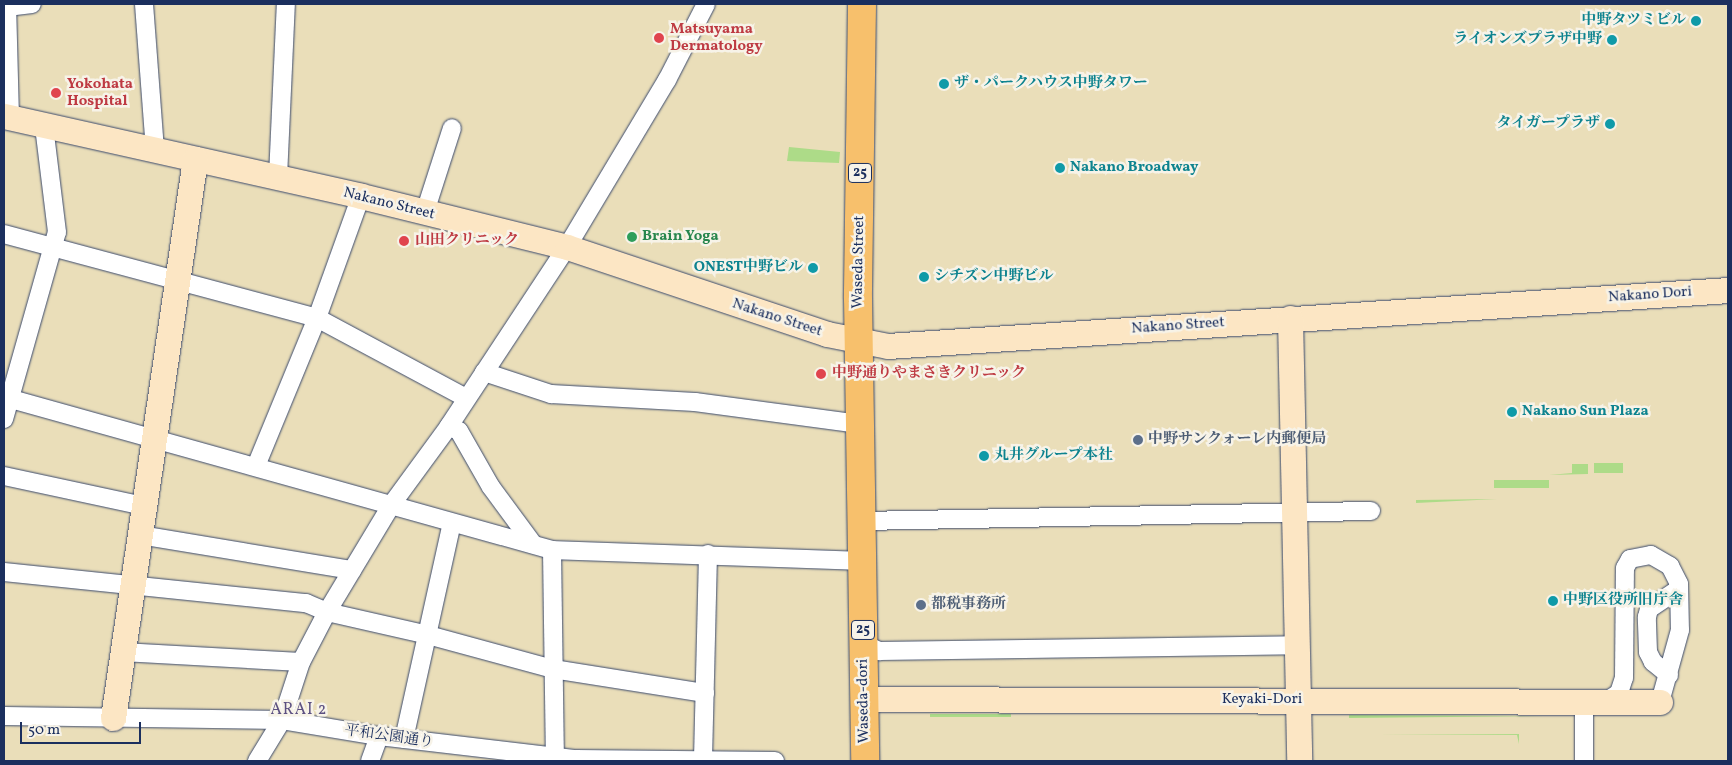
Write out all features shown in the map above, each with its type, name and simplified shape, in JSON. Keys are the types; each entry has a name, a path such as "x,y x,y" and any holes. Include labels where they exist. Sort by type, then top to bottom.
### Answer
{"main road":[{"name":"Waseda Street","path":"862,4 860,342 862,521"},
{"name":"Waseda-dori","path":"862,521 865,761"}],"street":[{"path":"7,116 6,10 32,4"},
{"path":"144,4 155,150"},
{"path":"278,177 286,4"},
{"path":"257,761 282,720 301,662 327,612 392,504 449,426 568,247 667,80 706,4"},
{"name":"Nakano Street","path":"7,116 44,126 361,196 568,247 860,342 888,346 1728,290"},
{"path":"4,419 7,398 57,232 44,126"},
{"path":"425,212 452,128"},
{"path":"113,718 195,160"},
{"path":"256,466 317,318 361,196"},
{"path":"4,234 317,318 466,398"},
{"path":"1290,318 1299,761"},
{"path":"484,372 551,394 695,402 860,424"},
{"path":"7,398 154,437 552,550 708,554 862,561"},
{"path":"449,426 459,431 491,487 533,544"},
{"path":"4,476 144,506"},
{"path":"862,521 1372,511"},
{"path":"404,740 452,523"},
{"path":"140,535 352,570"},
{"path":"552,550 554,756"},
{"path":"703,759 708,554"},
{"path":"1584,761 1594,702 1622,688 1623,578 1630,559 1639,555 1658,557 1670,566 1679,584 1680,630 1660,702"},
{"path":"4,572 306,603 327,612 428,635 553,670 705,693"},
{"path":"1669,675 1653,662 1648,652 1647,617 1650,608 1676,590 1679,584"},
{"path":"864,644 879,650 1297,645"},
{"path":"122,652 301,662"},
{"name":"Keyaki-Dori","path":"865,699 1660,702"},
{"name":"平和公園通り","path":"4,716 282,720 404,740 576,760 703,759 775,761"},
{"path":"370,761 379,736"}],"green space":[{"path":"789,147 840,152 839,163 787,161"},
{"path":"1594,463 1623,463 1623,473 1594,473"},
{"path":"1572,464 1588,464 1588,474 1549,475 1572,473"},
{"path":"1494,480 1549,480 1549,488 1494,488"},
{"path":"1497,499 1416,503 1416,500"},
{"path":"930,714 1011,714 1011,717 930,717"},
{"path":"1349,715 1544,716 1349,718"},
{"path":"1519,734 1519,744 1517,735 1379,735"}],"place":[{"name":"中野タツミビル","path":"1696,21"},
{"name":"Matsuyama Dermatology","path":"659,38"},
{"name":"ライオンズプラザ中野","path":"1612,40"},
{"name":"ザ・パークハウス中野タワー","path":"944,84"},
{"name":"Yokohata Hospital","path":"56,93"},
{"name":"タイガープラザ","path":"1610,124"},
{"name":"Nakano Broadway","path":"1060,168"},
{"name":"Brain Yoga","path":"632,237"},
{"name":"山田クリニック","path":"404,241"},
{"name":"ONEST中野ビル","path":"813,268"},
{"name":"シチズン中野ビル","path":"924,277"},
{"name":"中野通りやまさきクリニック","path":"821,374"},
{"name":"Nakano Sun Plaza","path":"1512,412"},
{"name":"中野サンクォーレ内郵便局","path":"1138,440"},
{"name":"丸井グループ本社","path":"984,456"},
{"name":"中野区役所旧庁舎","path":"1553,601"},
{"name":"都税事務所","path":"921,605"}],"district":[{"name":"ARAI 2","path":"299,710"}]}
